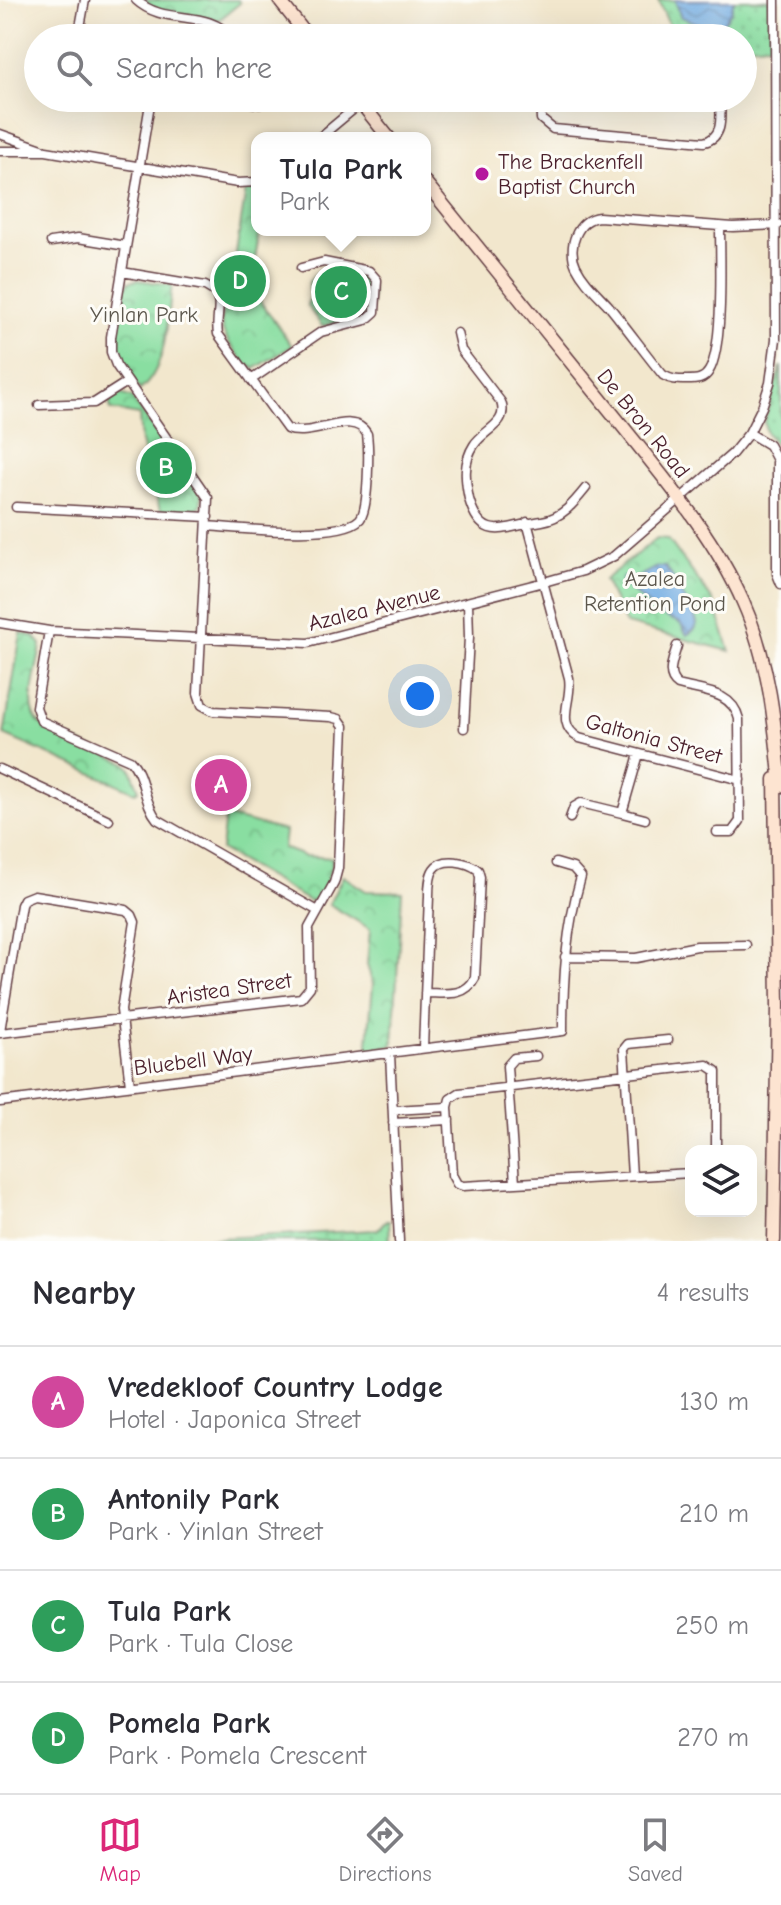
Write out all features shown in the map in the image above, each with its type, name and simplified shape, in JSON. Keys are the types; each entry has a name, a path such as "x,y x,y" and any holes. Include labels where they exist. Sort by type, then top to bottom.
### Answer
{"street":[{"path":"81,24 85,0"},
{"path":"136,0 150,12 217,24"},
{"path":"279,0 298,24"},
{"name":"Azalea Avenue","path":"0,623 49,631 308,643 583,571 614,556 732,454 749,433 762,407 775,359 779,225 775,0"},
{"path":"149,112 110,345 113,359 127,382 207,493 202,639"},
{"path":"326,132 348,112"},
{"path":"371,112 385,132"},
{"path":"541,112 541,119 553,129 704,142 711,140 719,131 720,112"},
{"path":"0,134 46,151"},
{"path":"0,151 46,151 238,183 251,182"},
{"name":"De Bron Road","path":"431,189 708,539 744,603 763,660 774,719 781,786"},
{"path":"720,226 720,319 711,366 700,379 672,380 663,375 606,303 591,289 575,263 577,232 586,220 599,217 720,226 779,225"},
{"path":"51,242 78,238 126,246"},
{"path":"251,380 321,332 366,320 375,312 377,280 369,271 324,262 301,268"},
{"path":"16,507 321,531 354,523 364,511 368,438 363,426 351,422 319,430 291,431 283,425 218,334 216,324 220,303 212,289 122,272"},
{"path":"457,333 461,350 504,409 501,419 480,437 467,461 465,479 473,514 478,522 490,529 550,519 563,513 586,488"},
{"path":"39,405 94,403 127,382"},
{"path":"749,433 769,445 777,460 777,574 781,584"},
{"path":"527,522 544,582"},
{"name":"Galtonia Street","path":"544,582 570,683 565,719 567,728 579,738 740,780"},
{"path":"464,728 470,628 468,602"},
{"path":"49,631 36,707 41,721 130,760 136,766 150,808 157,819 318,911"},
{"name":"Aristea Street","path":"0,1032 301,998 310,987 309,928 334,883 338,868 344,726 339,719 331,717 213,711 205,708 198,697 202,639"},
{"path":"677,646 670,674 673,681 725,697 735,706 741,725 738,826 729,833 717,832"},
{"name":"De Bron Road","path":"774,719 778,1006 774,1241"},
{"path":"622,813 639,754"},
{"path":"0,769 109,820"},
{"path":"570,818 574,807 581,803 645,819"},
{"path":"423,1048 425,993 432,874 439,864 465,863 478,870 480,877 475,978 471,986 460,993 425,993"},
{"path":"556,863 573,868 581,877 571,909 565,957 636,958 697,946 746,945"},
{"path":"0,1032 24,899 34,895 126,910 132,915 135,926 121,1010 130,1085"},
{"name":"Bluebell Way","path":"0,1102 563,1031 565,957"},
{"path":"632,1176 625,1076 626,1045 668,1040"},
{"path":"390,1054 399,1241"},
{"path":"515,1183 509,1061 536,1056"},
{"path":"685,1173 463,1186 457,1184 452,1175 450,1099 459,1093 707,1065 716,1071 716,1145"},
{"path":"393,1110 448,1107"},
{"path":"393,1123 449,1120"}],"green space":[{"path":"143,0 238,0 240,3 219,20 154,8"},
{"path":"658,0 770,0 770,44 757,45 757,24 669,24"},
{"path":"246,190 251,190 251,236 259,236 250,287 292,346 254,369 231,345 221,323 223,299 220,289 228,285"},
{"path":"325,268 351,271 369,280 372,301 367,314 322,326 307,305 309,282"},
{"name":"Yinlan Park","path":"138,280 172,285 161,356 156,369 140,390 123,363 117,342 124,290 129,282"},
{"path":"781,366 781,451 766,432 764,422"},
{"path":"121,394 132,398 201,495 201,505 196,510 160,510 141,442 139,415 111,410 109,401"},
{"name":"Azalea Retention Pond","path":"657,538 668,539 714,602 730,651 626,624 604,580"},
{"path":"21,633 34,636 41,644 32,698 36,718 42,726 126,763 139,790 135,792 4,735"},
{"path":"225,816 285,831 283,848 304,856 333,858 327,882 316,900 309,901 221,850"},
{"path":"343,876 366,891 402,892 393,1045 368,1050 373,984 367,965 370,929 329,904"},
{"path":"389,1221 390,1241 160,1241 377,1230"}],"water":[{"path":"675,0 734,0 731,12 722,24 699,24 681,17"},
{"path":"657,567 665,567 695,616 695,629 687,635 680,623 659,614 621,582 623,577 636,578"}],"place":[{"name":"The Brackenfell Baptist Church","path":"482,174"},
{"name":"Pomela Park","path":"240,281"},
{"name":"Tula Park","path":"341,292"},
{"name":"Antonily Park","path":"166,468"},
{"name":"Vredekloof Country Lodge","path":"221,785"}]}
